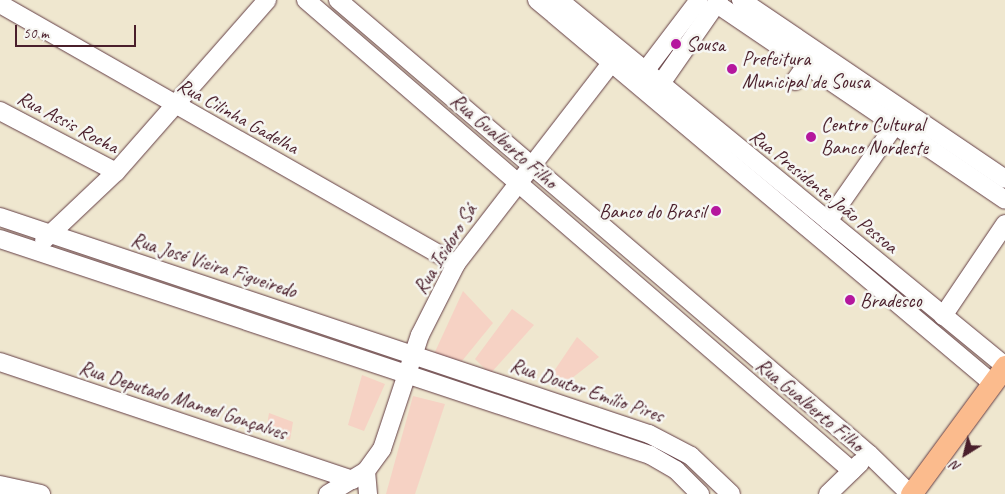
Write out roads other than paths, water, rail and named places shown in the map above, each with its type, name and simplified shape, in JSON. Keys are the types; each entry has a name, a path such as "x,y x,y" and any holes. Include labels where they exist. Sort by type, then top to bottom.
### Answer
{"main road":[{"path":"911,494 999,388 1005,366"}],"street":[{"path":"35,250 50,233 116,172 177,106 267,0"},
{"name":"Rua Gualberto Filho","path":"306,0 852,471 869,454 338,0"},
{"path":"537,0 614,55"},
{"path":"559,0 614,55"},
{"path":"641,77 699,0"},
{"path":"741,0 1005,179"},
{"path":"656,90 718,2 806,65 1005,200"},
{"name":"Rua Cilinha Gadelha","path":"0,4 456,264"},
{"name":"Rua Presidente João Pessoa","path":"614,55 999,388"},
{"name":"Rua Isidoro Sá","path":"328,494 360,475 382,449 414,353 438,296 456,264 614,55"},
{"path":"795,81 806,65"},
{"path":"411,89 425,74"},
{"name":"Rua Presidente João Pessoa","path":"656,90 828,221 1005,366"},
{"name":"Rua Assis Rocha","path":"0,111 116,172"},
{"path":"828,221 895,125"},
{"name":"Rua José Vieira Figueiredo","path":"0,217 414,353"},
{"path":"943,316 1005,224"},
{"name":"Rua José Vieira Figueiredo","path":"0,239 407,373"},
{"name":"Rua Doutor Emílio Pires","path":"414,353 664,440 691,456 731,494"},
{"name":"Rua Deputado Manoel Gonçalves","path":"0,362 360,475"},
{"name":"Rua Doutor Emílio Pires","path":"407,373 650,455 676,470 700,494"},
{"path":"869,454 911,494"},
{"path":"828,494 852,471"},
{"path":"360,475 368,494"},
{"path":"0,485 41,494"}],"place":[{"name":"Sousa","path":"676,44"},
{"name":"Prefeitura Municipal de Sousa","path":"732,69"},
{"name":"Centro Cultural Banco Nordeste","path":"811,137"},
{"name":"Banco do Brasil","path":"716,211"},
{"name":"Bradesco","path":"850,300"}]}
